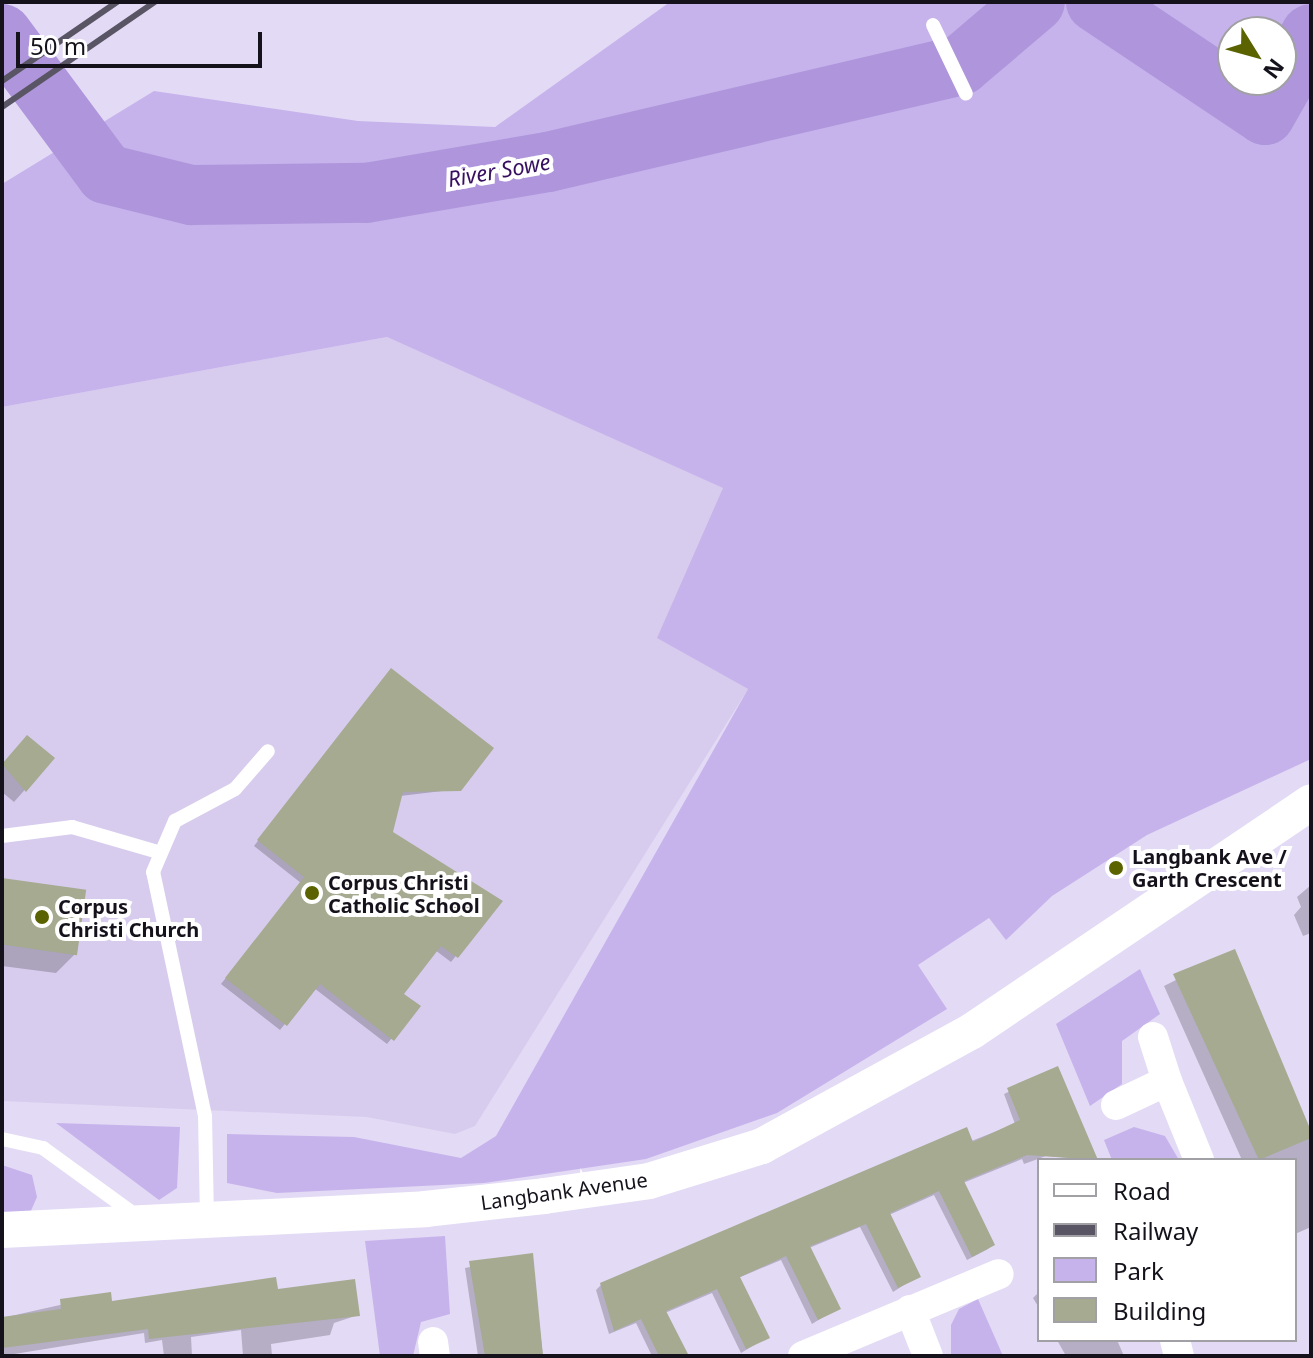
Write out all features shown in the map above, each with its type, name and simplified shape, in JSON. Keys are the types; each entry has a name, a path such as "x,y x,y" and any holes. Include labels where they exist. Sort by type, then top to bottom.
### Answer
{"street":[{"name":"Langbank Avenue","path":"2,1230 544,1196 649,1181 762,1146 972,1031 1311,802"},
{"path":"1153,1037 1198,1158"},
{"path":"1116,1105 1167,1081"},
{"path":"803,1356 999,1274"},
{"path":"910,1310 928,1356"}],"lane":[{"path":"933,25 966,94"},
{"path":"207,1219 205,1116 153,872 158,852 175,821 235,789 268,751"},
{"path":"2,836 72,827 158,852"},
{"path":"2,1139 43,1148 145,1221"}],"shaded area":[{"name":"Corpus Christi Catholic School","path":"387,337 724,488 658,638 748,689 475,1126 455,1134 367,1117 2,1101 2,407"}],"green space":[{"path":"670,2 1311,2 1311,759 1147,835 1052,896 1006,940 989,918 918,965 947,1009 777,1113 646,1159 484,1183 277,1193 227,1183 227,1134 354,1137 461,1158 496,1136 748,689 657,638 723,488 387,337 2,407 2,184 154,91 358,121 495,127"},
{"path":"1140,969 1160,1014 1122,1041 1122,1084 1090,1106 1056,1024"},
{"path":"56,1123 180,1127 177,1188 159,1200"},
{"path":"1134,1127 1165,1136 1178,1158 1111,1158 1104,1140"},
{"path":"2,1165 32,1175 37,1197 30,1213 2,1214"},
{"path":"445,1236 450,1314 421,1322 413,1356 380,1356 365,1241"},
{"path":"978,1299 1003,1356 951,1356 951,1325 959,1309"}],"building":[{"path":"391,668 494,748 461,791 403,792 393,832 503,901 458,958 441,946 404,994 421,1006 394,1041 320,984 287,1026 225,978 304,877 257,840"},
{"path":"27,735 55,758 26,792 2,764"},
{"name":"Corpus Christi Church","path":"2,878 86,890 77,955 2,945"},
{"path":"1235,949 1311,1131 1311,1138 1258,1158 1173,974"},
{"path":"1058,1066 1097,1158 1027,1155 964,1181 995,1245 972,1257 939,1191 890,1213 921,1277 898,1288 866,1224 810,1246 841,1309 818,1320 786,1256 740,1277 770,1338 746,1349 717,1289 666,1311 689,1356 659,1356 641,1319 614,1331 600,1283 967,1127 973,1142 1020,1120 1007,1088"},
{"path":"533,1253 543,1356 485,1356 469,1261"},
{"path":"276,1277 278,1289 355,1279 360,1316 149,1339 148,1329 2,1348 2,1317 61,1309 60,1299 111,1292 112,1301"}],"waterway":[{"name":"River Sowe","path":"2,34 106,174 191,195 366,193 548,162 961,65 1035,2"},
{"name":"River Sowe","path":"1096,2 1265,115 1311,34"}],"railway":[{"path":"2,81 117,2"},
{"path":"2,107 155,2"}],"place":[{"name":"Langbank Ave / Garth Crescent","path":"1116,868"},
{"name":"Corpus Christi Catholic School","path":"312,893"},
{"name":"Corpus Christi Church","path":"42,917"}]}
